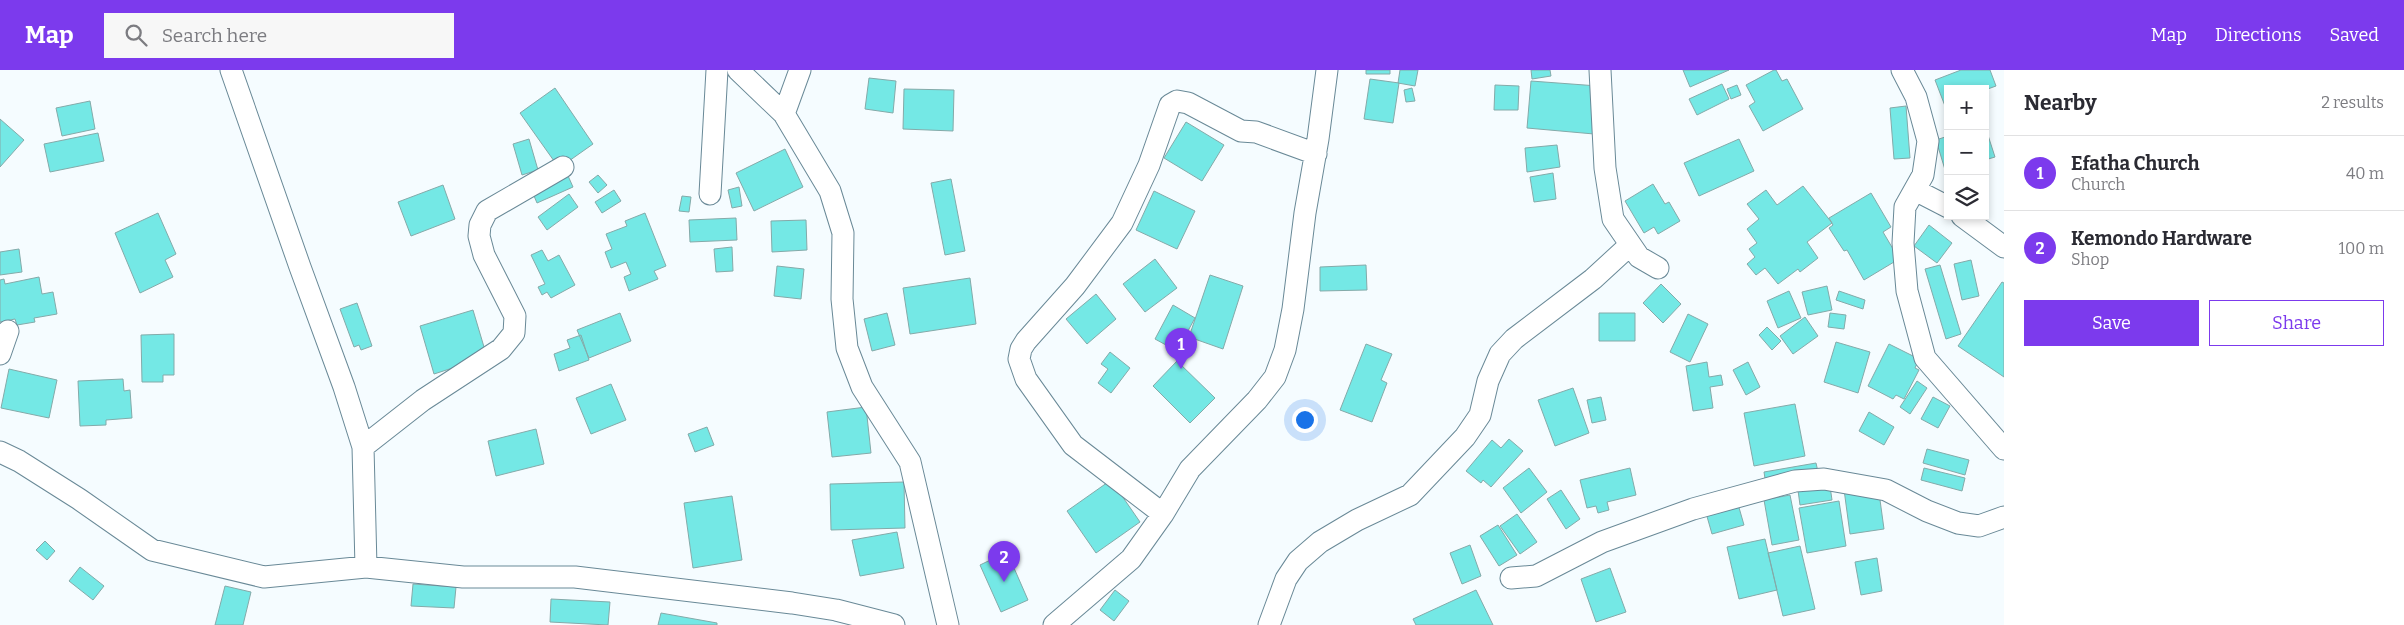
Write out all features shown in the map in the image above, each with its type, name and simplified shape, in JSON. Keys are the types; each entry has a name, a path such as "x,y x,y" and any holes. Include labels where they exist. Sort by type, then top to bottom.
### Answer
{"street":[{"path":"231,70 344,387 363,446 366,567"},
{"path":"710,194 717,70"},
{"path":"738,70 784,114 830,191 843,233 842,299 847,348 862,387 910,462 948,625"},
{"path":"784,114 800,70"},
{"path":"1054,625 1131,559 1163,514 1190,469 1257,400 1275,377 1285,350 1293,309 1305,213 1316,154 1327,70"},
{"path":"1600,70 1605,168 1613,219 1639,257 1658,268"},
{"path":"1902,70 1916,97 1928,141 1923,175 1905,208 1903,242 1907,291 1925,358 2004,449"},
{"path":"1163,514 1073,445 1026,379 1019,359 1021,350 1026,341 1075,286 1122,224 1149,165 1170,105 1177,101 1188,103 1241,131 1256,132 1316,154"},
{"path":"363,446 423,400 501,349 514,334 514,316 484,256 479,236 480,225 487,211 563,167"},
{"path":"1915,190 1944,205"},
{"path":"1967,220 2004,247"},
{"path":"1269,625 1286,579 1298,562 1320,542 1357,520 1410,495 1465,437 1480,414 1488,381 1500,354 1514,339 1593,279 1630,245"},
{"path":"0,354 8,331"},
{"path":"0,452 19,461 79,499 152,550 264,577 366,567 463,577 575,577 792,603 836,610 894,625"},
{"path":"1511,578 1536,576 1602,542 1694,509 1795,481 1824,478 1886,490 1927,511 1958,523 1979,526 2004,517"}],"building":[{"path":"1366,70 1390,70 1390,74 1366,74"},
{"path":"1400,70 1418,70 1415,86 1398,83"},
{"path":"1531,70 1550,70 1551,76 1532,79"},
{"path":"1683,70 1729,70 1690,87"},
{"path":"1776,70 1782,81 1787,79 1803,109 1763,131 1749,106 1755,102 1746,85"},
{"path":"1961,70 1990,70 1996,86 1989,89 1989,85 1944,85 1944,103 1935,80"},
{"path":"869,78 896,81 893,113 865,109"},
{"path":"1370,79 1399,83 1393,123 1364,119"},
{"path":"1531,81 1598,86 1594,134 1527,128"},
{"path":"1722,84 1729,99 1697,115 1689,99"},
{"path":"1495,85 1519,86 1518,110 1494,110"},
{"path":"1737,85 1741,95 1731,99 1727,89"},
{"path":"555,88 593,144 559,168 520,113"},
{"path":"1412,88 1415,101 1406,102 1404,90"},
{"path":"904,89 954,90 953,131 903,129"},
{"path":"90,101 95,129 62,136 56,108"},
{"path":"1906,106 1910,158 1894,159 1890,108"},
{"path":"0,119 24,140 0,167"},
{"path":"1186,122 1224,145 1202,181 1164,158"},
{"path":"98,133 104,161 50,172 44,144"},
{"path":"1944,137 1944,166 1936,140"},
{"path":"1989,138 1995,157 1989,159"},
{"path":"529,139 538,170 522,175 513,144"},
{"path":"1739,139 1754,171 1699,196 1684,163"},
{"path":"1557,145 1560,167 1527,172 1525,148"},
{"path":"785,149 803,187 754,211 736,173"},
{"path":"565,169 573,187 537,203 529,184"},
{"path":"1553,173 1556,199 1534,202 1530,177"},
{"path":"598,175 607,185 598,193 589,182"},
{"path":"951,179 965,251 945,255 931,183"},
{"path":"1653,184 1665,204 1669,202 1680,221 1658,234 1654,227 1644,233 1625,201"},
{"path":"443,185 455,219 411,236 398,202"},
{"path":"1803,186 1832,223 1807,242 1818,258 1800,272 1798,269 1778,284 1765,268 1756,275 1747,264 1755,257 1749,249 1757,243 1747,229 1759,219 1747,204 1766,190 1777,205"},
{"path":"739,187 742,206 732,208 728,190"},
{"path":"614,190 621,201 602,213 595,202"},
{"path":"1154,191 1195,211 1177,249 1136,230"},
{"path":"1871,193 1891,227 1883,232 1899,259 1864,280 1847,250 1844,251 1829,228 1833,225 1829,218"},
{"path":"569,194 578,207 547,230 538,217"},
{"path":"682,196 691,197 689,212 679,211"},
{"path":"158,213 176,254 165,260 173,277 140,293 115,233"},
{"path":"645,213 666,266 654,271 658,279 629,291 624,277 631,274 626,262 611,268 605,252 612,249 606,234 627,226 625,221"},
{"path":"736,218 737,240 690,242 689,220"},
{"path":"806,220 807,250 772,252 771,221"},
{"path":"1929,225 1952,243 1937,263 1914,246"},
{"path":"732,247 733,271 716,272 714,249"},
{"path":"19,249 22,272 0,275 0,252"},
{"path":"542,250 548,261 559,255 575,285 551,298 547,292 542,295 538,287 545,284 531,255"},
{"path":"1155,259 1177,288 1145,312 1123,284"},
{"path":"1971,260 1979,296 1962,300 1954,264"},
{"path":"1366,265 1367,290 1320,291 1320,267"},
{"path":"1940,265 1961,334 1946,339 1925,269"},
{"path":"777,266 804,269 801,299 774,296"},
{"path":"1210,275 1243,286 1223,349 1189,337"},
{"path":"39,277 42,294 53,292 57,314 34,318 35,322 17,325 15,319 0,322 0,280 4,279 5,284"},
{"path":"970,278 976,324 910,334 903,288"},
{"path":"2002,282 2004,283 2004,377 1958,346"},
{"path":"1661,284 1681,304 1663,323 1643,303"},
{"path":"1827,286 1832,310 1808,315 1802,292"},
{"path":"1789,291 1801,318 1778,328 1767,301"},
{"path":"1839,291 1865,300 1863,309 1836,300"},
{"path":"1096,294 1116,319 1087,344 1066,319"},
{"path":"357,303 372,346 361,350 359,345 354,347 340,309"},
{"path":"1173,305 1195,318 1177,351 1155,339"},
{"path":"473,310 487,357 434,374 420,326"},
{"path":"620,313 631,341 589,358 577,330"},
{"path":"887,313 895,345 872,351 864,319"},
{"path":"1599,313 1635,313 1635,341 1599,341"},
{"path":"1830,313 1846,315 1844,329 1828,327"},
{"path":"1688,314 1708,324 1690,362 1670,352"},
{"path":"1805,317 1818,336 1793,354 1780,336"},
{"path":"1767,327 1781,341 1772,350 1759,335"},
{"path":"174,334 174,375 163,375 163,382 142,382 141,335"},
{"path":"581,335 589,360 559,371 554,354 570,348 567,340"},
{"path":"1836,342 1870,352 1858,393 1824,382"},
{"path":"1366,344 1392,354 1381,380 1387,383 1372,422 1340,410"},
{"path":"1889,344 1919,359 1915,368 1919,370 1904,399 1896,395 1893,399 1868,386"},
{"path":"1110,352 1130,368 1111,393 1098,383 1108,369 1101,364"},
{"path":"1177,361 1215,398 1190,423 1153,386"},
{"path":"1707,362 1709,377 1721,375 1723,385 1710,387 1713,408 1693,411 1686,366"},
{"path":"1748,362 1760,387 1746,395 1733,370"},
{"path":"9,369 57,380 49,418 1,408"},
{"path":"123,379 124,391 130,390 132,418 106,420 106,425 80,426 78,381"},
{"path":"1917,381 1927,388 1910,414 1900,407"},
{"path":"611,384 626,420 591,434 576,398"},
{"path":"1573,388 1589,433 1555,446 1538,400"},
{"path":"1601,397 1606,420 1592,423 1587,400"},
{"path":"1933,397 1950,406 1938,428 1921,419"},
{"path":"1795,404 1805,456 1754,466 1744,413"},
{"path":"866,407 871,453 832,457 827,412"},
{"path":"1869,412 1894,427 1884,445 1859,431"},
{"path":"707,427 714,445 695,452 688,434"},
{"path":"536,429 544,464 496,476 488,441"},
{"path":"1509,439 1523,451 1491,487 1483,480 1481,483 1466,471 1492,440 1501,448"},
{"path":"1927,449 1969,460 1965,475 1923,463"},
{"path":"1816,463 1819,476 1766,485 1764,472"},
{"path":"1529,468 1547,492 1521,513 1503,488"},
{"path":"1630,468 1636,495 1607,502 1609,510 1598,513 1596,506 1587,508 1580,480"},
{"path":"1924,468 1965,478 1962,491 1921,480"},
{"path":"1877,478 1884,529 1850,534 1843,482"},
{"path":"1829,479 1832,500 1800,505 1797,483"},
{"path":"1111,480 1140,522 1096,553 1067,511"},
{"path":"904,482 905,528 831,530 830,484"},
{"path":"1561,490 1580,519 1566,529 1547,499"},
{"path":"1790,495 1799,540 1772,545 1764,500"},
{"path":"732,496 742,560 693,568 684,503"},
{"path":"1839,501 1846,546 1807,553 1799,508"},
{"path":"1738,504 1744,525 1712,534 1706,513"},
{"path":"1517,514 1537,542 1520,554 1500,526"},
{"path":"1498,525 1517,555 1499,566 1480,536"},
{"path":"897,532 904,568 860,576 852,540"},
{"path":"1765,539 1777,590 1739,599 1727,547"},
{"path":"45,541 55,551 47,560 36,550"},
{"path":"1470,545 1481,576 1462,584 1450,553"},
{"path":"1800,546 1815,609 1783,616 1768,553"},
{"path":"1007,552 1028,600 1001,612 980,565"},
{"path":"1877,558 1882,591 1861,595 1855,562"},
{"path":"80,567 104,586 93,600 69,581"},
{"path":"1610,568 1626,612 1596,622 1581,579"},
{"path":"413,584 456,587 454,608 411,606"},
{"path":"225,586 251,592 243,625 215,625"},
{"path":"1115,590 1129,601 1114,621 1100,610"},
{"path":"1476,590 1493,625 1416,625 1413,619"},
{"path":"551,599 610,602 608,625 550,622"},
{"path":"661,613 717,623 717,625 658,625"}],"place":[{"name":"Efatha Church","path":"1181,369"},
{"name":"Kemondo Hardware","path":"1004,582"}]}
